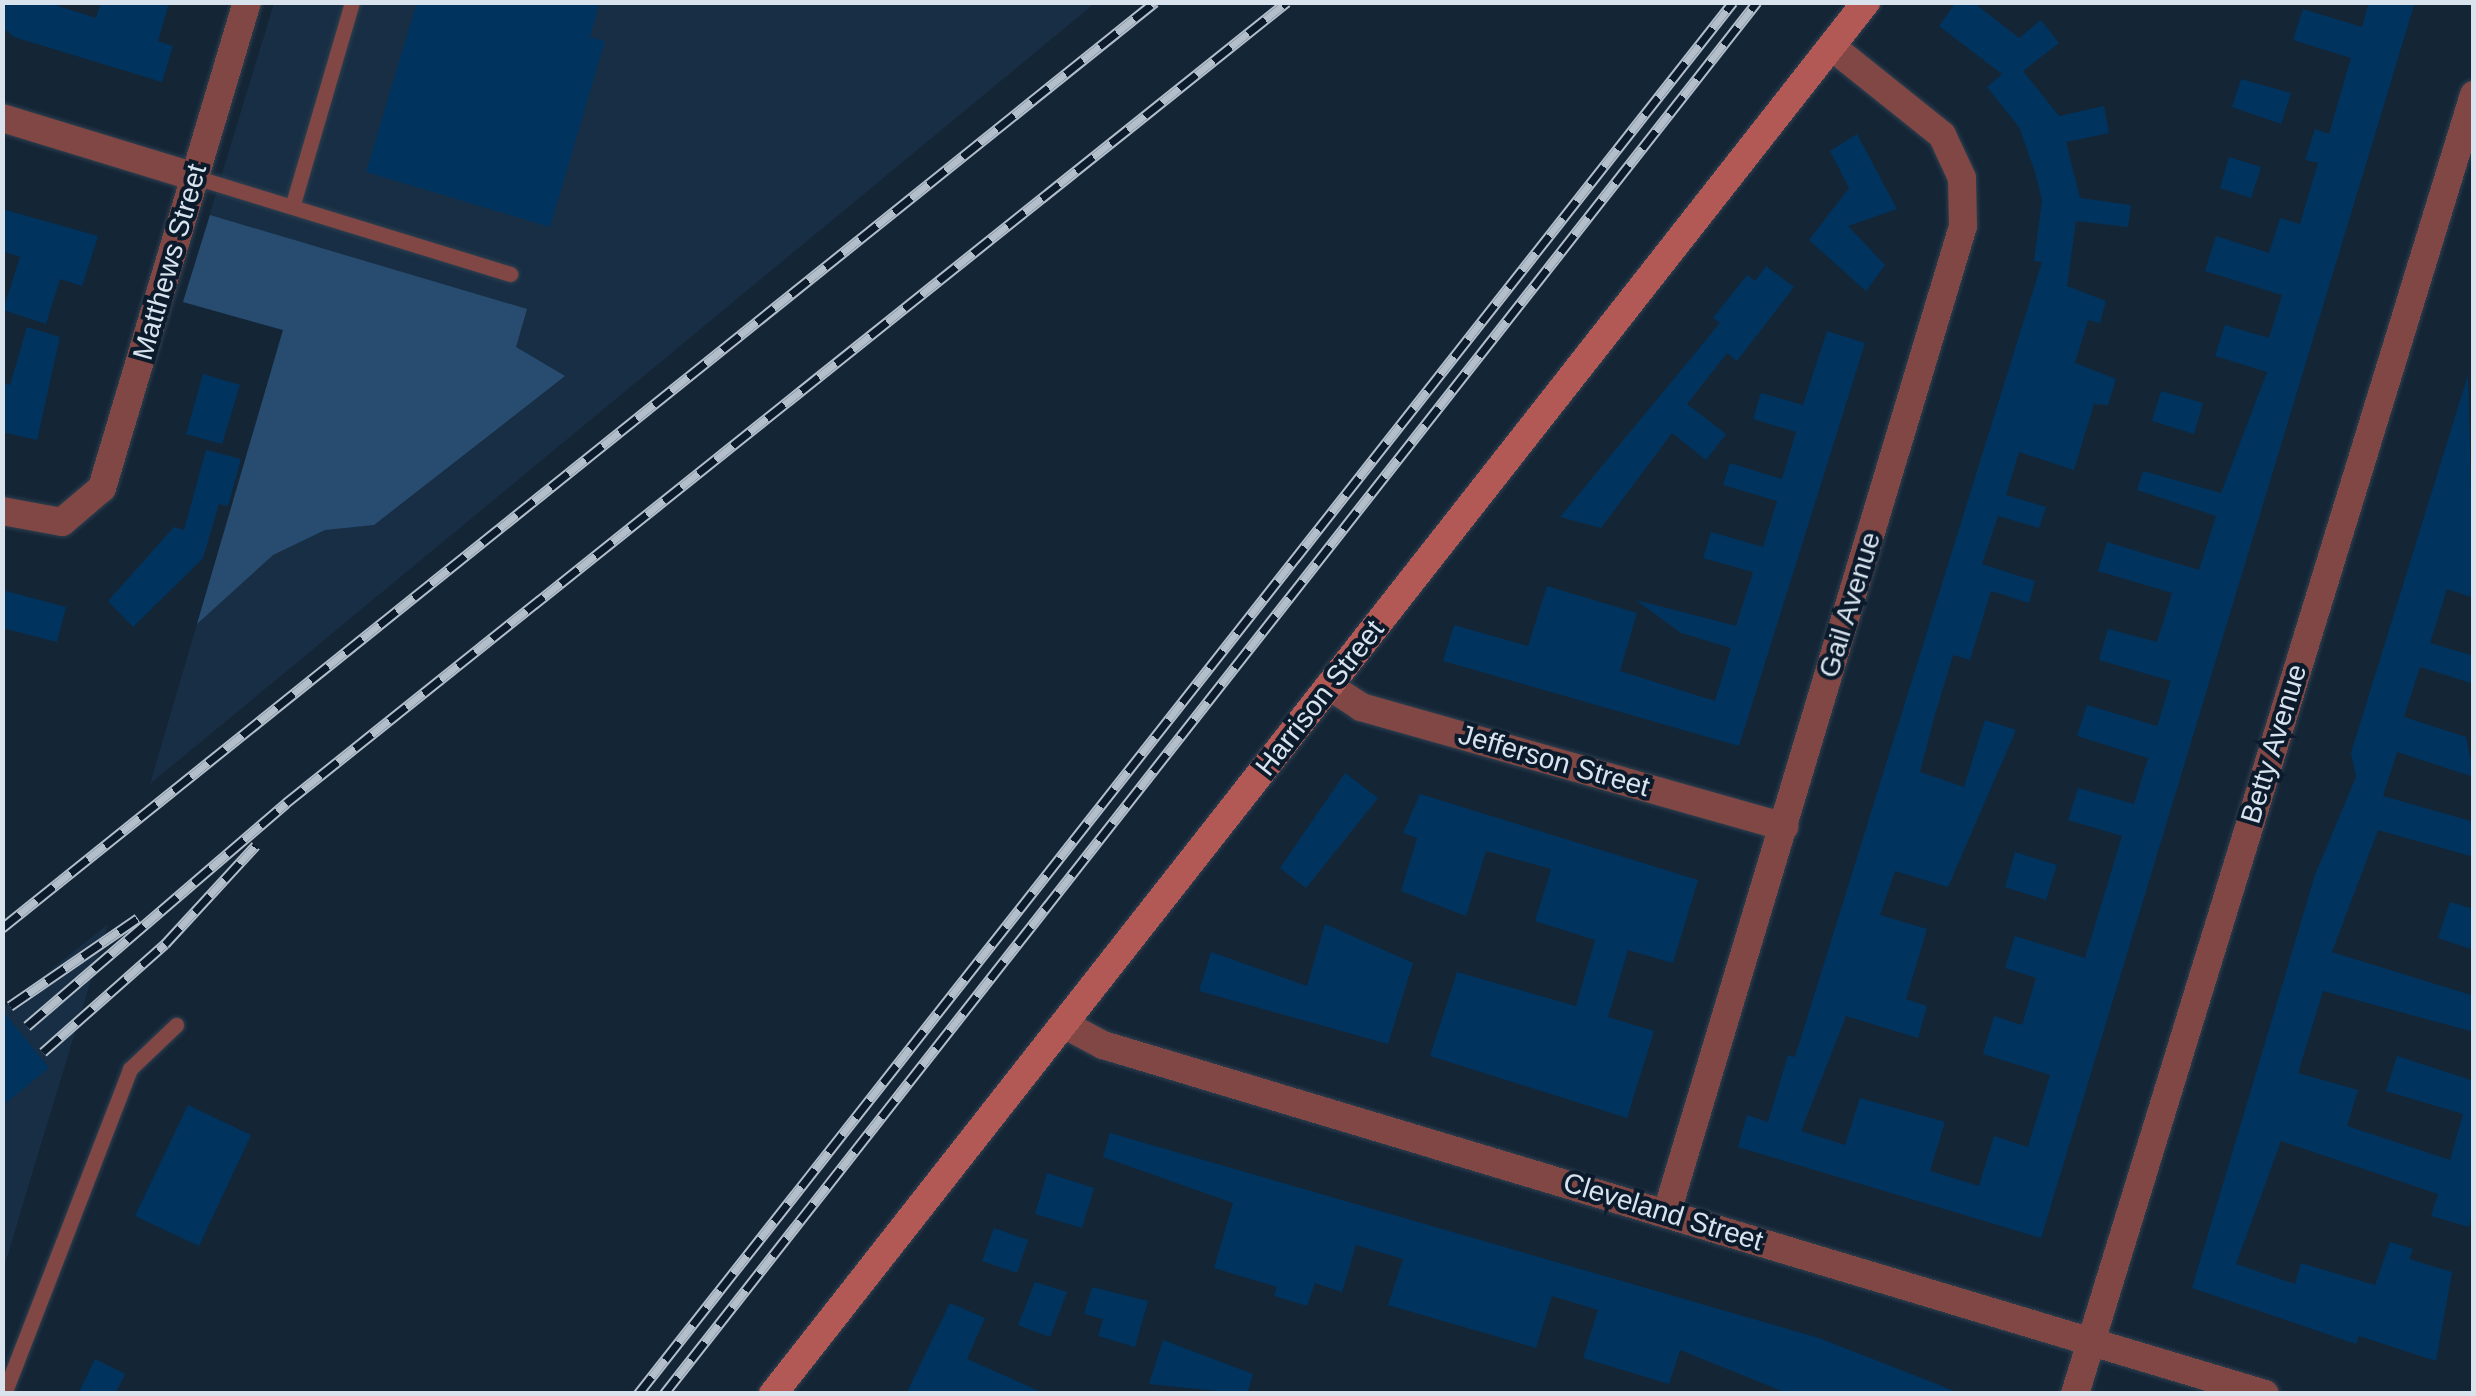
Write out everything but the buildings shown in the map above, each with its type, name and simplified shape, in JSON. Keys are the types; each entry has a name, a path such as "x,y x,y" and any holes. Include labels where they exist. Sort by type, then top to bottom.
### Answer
{"main road":[{"name":"Harrison Street","path":"773,1394 1866,2"}],"street":[{"name":"Matthews Street","path":"2,511 62,522 80,513 109,472 247,2"},
{"name":"Gail Avenue","path":"1667,1212 1784,828 1965,202 1942,136 1831,46"},
{"name":"Betty Avenue","path":"2075,1394 2474,95"},
{"path":"2,118 195,177"},
{"name":"Jefferson Street","path":"1329,686 1361,706 1784,828"},
{"name":"Cleveland Street","path":"1065,1025 1103,1045 2092,1338 2264,1394"}],"lane":[{"path":"294,204 352,2"},
{"path":"195,177 294,204 342,228 510,274"},
{"path":"4,1394 130,1069 176,1025"}],"shaded area":[{"path":"274,3 1095,3 150,784 283,330 183,302"},
{"path":"210,215 527,309 516,347 565,376 374,525 325,530 273,555 197,624 283,330 183,302"},
{"path":"108,924 32,1174 3,1271 3,1008"}],"railway":[{"path":"2,928 1155,2"},
{"path":"27,1026 286,803 1287,2"},
{"path":"638,1394 1733,2"},
{"path":"664,1394 1757,2"},
{"path":"43,1052 165,944 256,845"},
{"path":"10,1006 138,918"}]}
